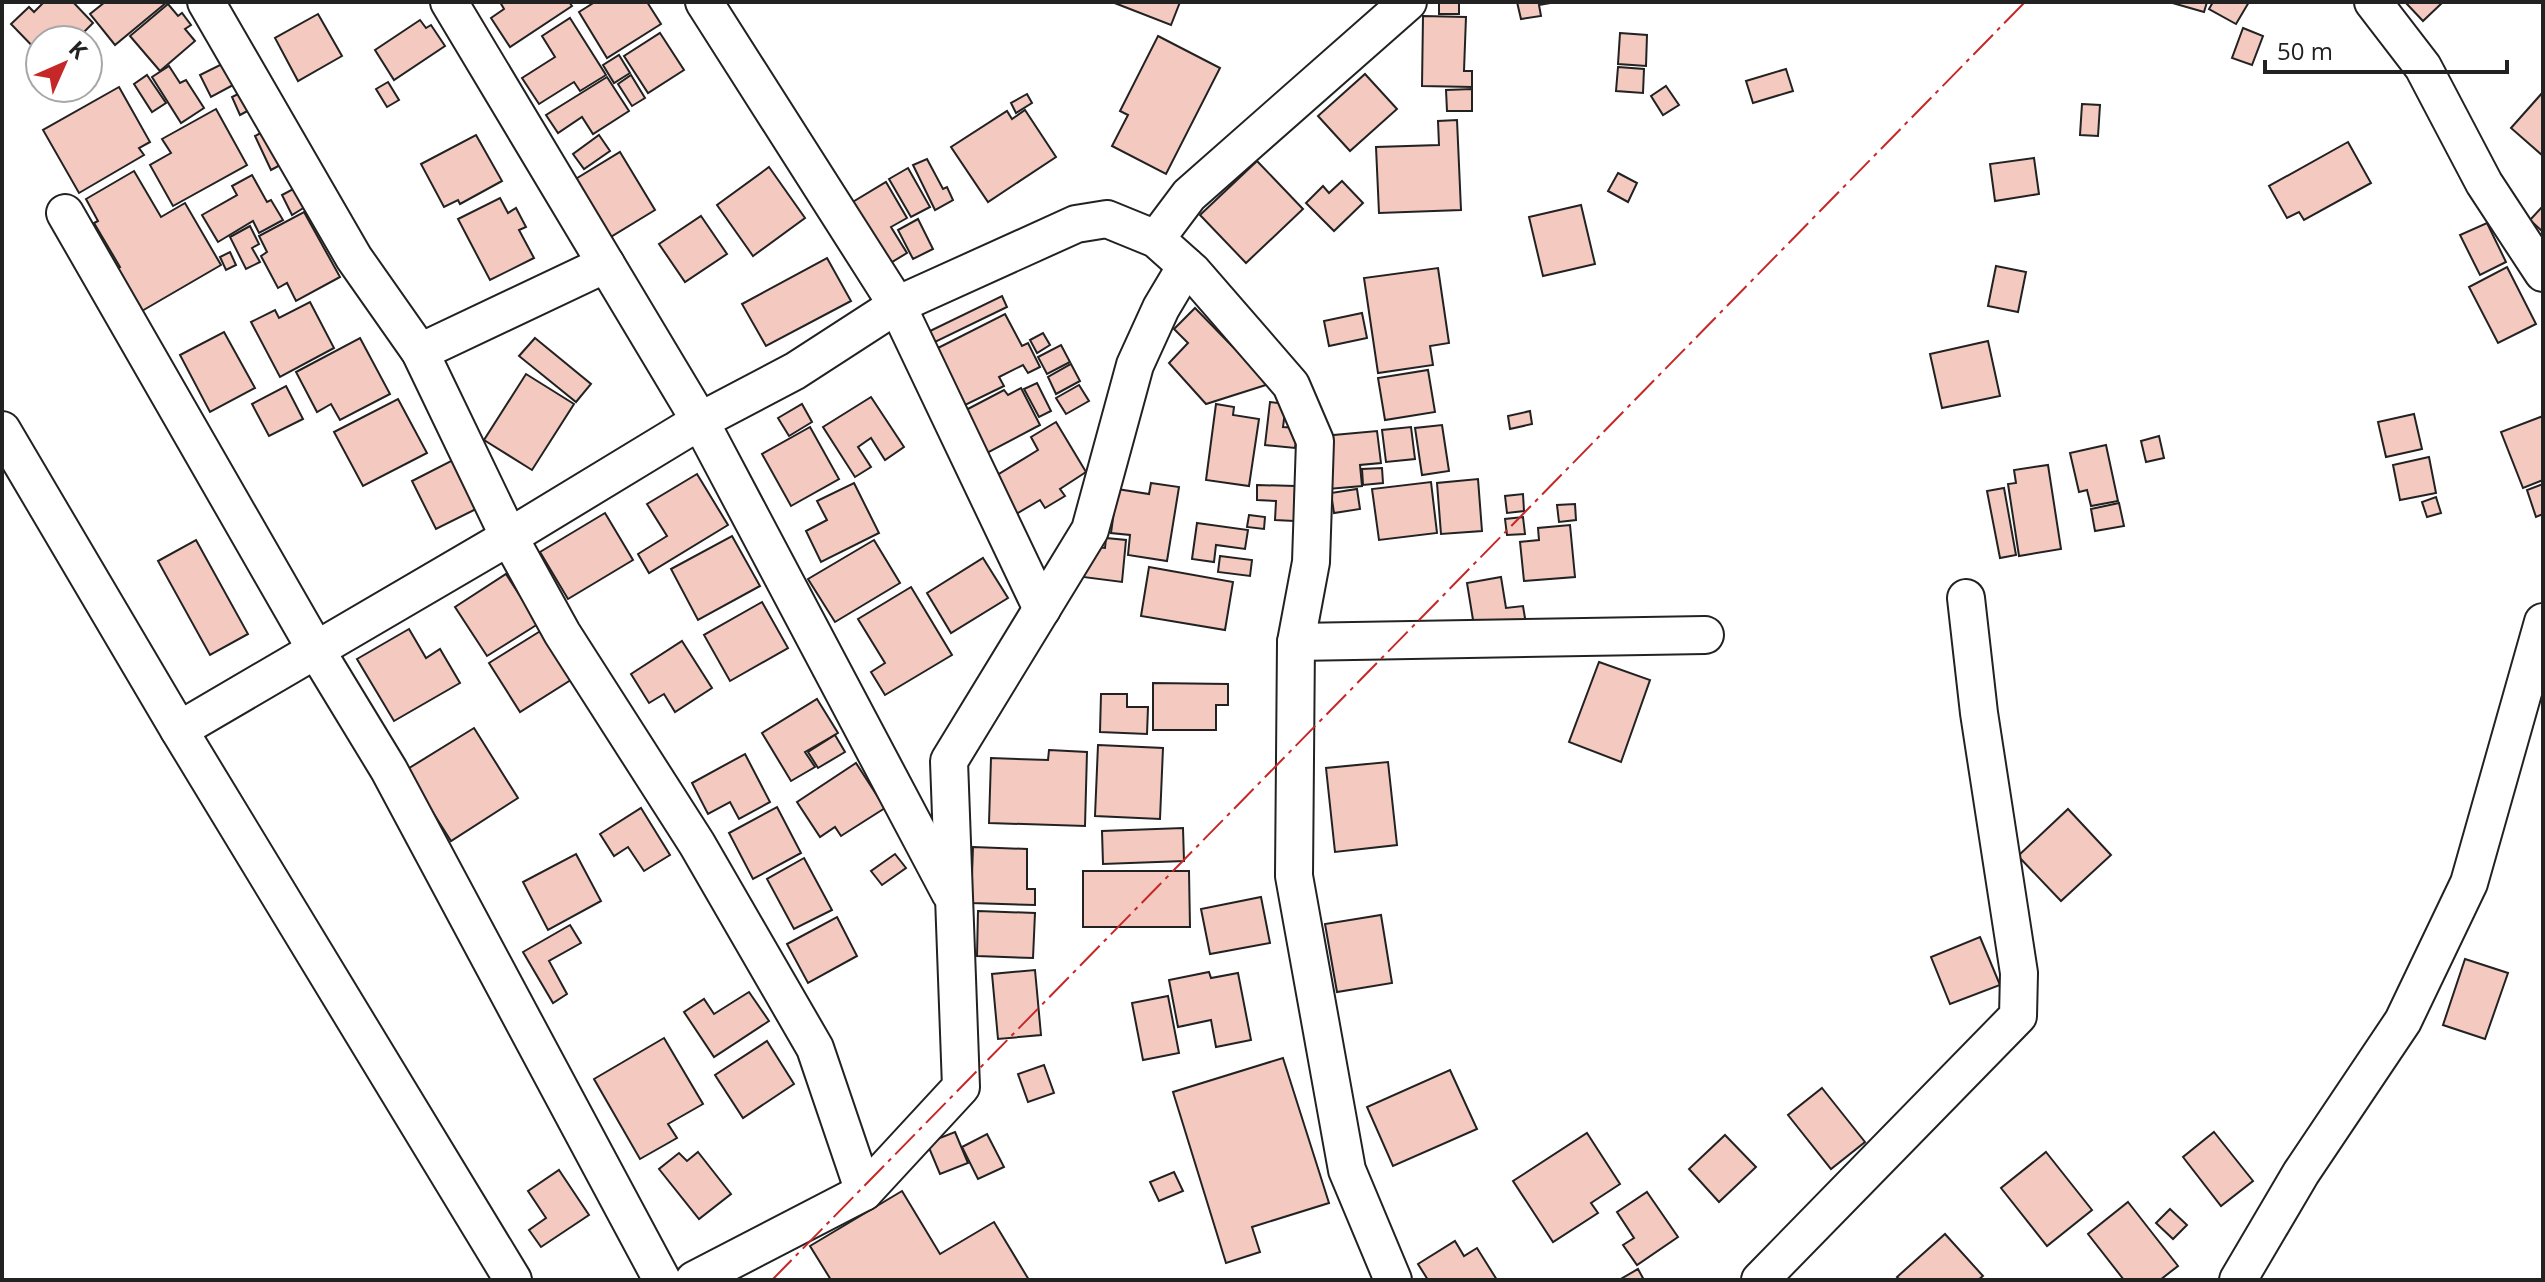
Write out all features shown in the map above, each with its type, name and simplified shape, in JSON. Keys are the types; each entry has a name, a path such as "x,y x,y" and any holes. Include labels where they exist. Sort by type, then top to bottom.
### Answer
{"street":[{"path":"206,2 354,258 420,352 509,537 562,633 697,844 815,1048 864,1192"},
{"path":"449,2 700,421 954,902"},
{"path":"704,2 897,305 1042,609"},
{"path":"1156,239 1189,195 1408,2"},
{"path":"2373,2 2423,67 2484,183 2543,273"},
{"path":"65,213 316,650 389,770 662,1280"},
{"path":"179,730 700,421 795,371 897,305 1084,222 1107,219 1156,239 1186,266 1291,385 1315,441 1311,562 1296,642 1294,876 1347,1170 1393,1280"},
{"path":"420,352 606,264"},
{"path":"694,1280 864,1192 961,1087 949,761 1090,530 1135,365 1161,308 1186,266"},
{"path":"2,430 179,730 513,1280"},
{"path":"1760,1280 2018,1016 2019,973 1979,713 1966,598"},
{"path":"2238,1280 2301,1173 2403,1021 2469,883 2543,622"},
{"path":"1296,642 1705,635"}],"building":[{"path":"44,2 73,2 93,23 24,24 24,37 11,24 29,7 34,12"},
{"path":"105,2 167,2 115,45 104,31 104,24 98,24 90,14"},
{"path":"500,2 569,2 572,6 510,47 491,18 504,9"},
{"path":"595,2 647,2 661,24 607,58 579,12"},
{"path":"1112,2 1180,2 1171,25"},
{"path":"1439,2 1459,2 1459,14 1439,14"},
{"path":"1517,2 1556,2 1539,5 1541,16 1521,19"},
{"path":"2169,2 2207,2 2204,12"},
{"path":"2213,2 2249,2 2236,24 2209,9"},
{"path":"2405,2 2443,2 2423,21"},
{"path":"168,4 178,16 182,13 191,25 185,29 195,41 160,71 130,36"},
{"path":"318,14 342,56 298,81 275,38"},
{"path":"1423,16 1466,17 1464,71 1472,71 1472,87 1422,86"},
{"path":"570,18 606,75 580,91 574,82 539,104 522,78 555,57 542,36"},
{"path":"420,20 426,28 431,25 445,46 394,80 375,50"},
{"path":"2243,28 2263,36 2252,65 2232,58"},
{"path":"660,33 684,70 648,93 624,56"},
{"path":"1620,33 1647,35 1646,66 1618,64"},
{"path":"1158,36 1220,68 1166,174 1112,146 1128,115 1120,111"},
{"path":"619,55 630,73 614,83 603,65"},
{"path":"224,63 235,84 211,97 200,75"},
{"path":"169,66 180,83 186,80 204,108 181,123 152,77"},
{"path":"1618,67 1644,69 1643,93 1616,91"},
{"path":"1786,69 1793,91 1753,103 1746,81"},
{"path":"1365,74 1397,109 1350,151 1318,116"},
{"path":"147,75 166,103 152,112 134,84"},
{"path":"631,75 645,98 632,106 618,84"},
{"path":"607,77 629,111 593,134 582,117 558,133 546,115"},
{"path":"388,82 399,100 387,107 376,89"},
{"path":"1666,86 1679,105 1663,115 1651,96"},
{"path":"119,87 150,142 139,148 144,155 79,193 43,130 89,104 104,104 104,95"},
{"path":"1472,89 1472,111 1447,111 1446,90"},
{"path":"244,91 253,108 240,115 232,97"},
{"path":"2543,92 2543,156 2511,128"},
{"path":"1027,94 1032,103 1016,113 1011,103"},
{"path":"2082,104 2100,105 2098,136 2080,135"},
{"path":"216,109 247,165 173,206 150,165 171,153 162,139"},
{"path":"1025,110 1056,157 988,202 951,147 1007,111 1012,119"},
{"path":"1457,120 1461,210 1379,213 1376,147 1439,145 1438,121"},
{"path":"266,130 282,164 271,170 255,136"},
{"path":"476,135 502,181 460,204 458,200 444,207 421,164"},
{"path":"599,135 610,151 584,169 573,154"},
{"path":"2348,142 2371,183 2304,220 2299,212 2287,218 2269,186"},
{"path":"620,152 655,210 604,241 569,183"},
{"path":"2034,158 2039,194 1995,201 1990,164"},
{"path":"927,159 943,189 947,187 953,200 935,210 913,165"},
{"path":"1257,161 1303,209 1246,263 1200,215"},
{"path":"769,167 805,218 753,256 717,205"},
{"path":"908,168 930,207 911,217 889,179"},
{"path":"134,171 161,217 185,203 221,265 135,315 110,272 120,267 94,223 98,221 86,199"},
{"path":"1618,173 1637,183 1628,202 1608,191"},
{"path":"252,175 267,202 271,200 283,220 259,233 253,221 218,242 202,215 237,195 232,186"},
{"path":"1342,181 1363,203 1334,231 1306,203 1323,186 1329,193"},
{"path":"886,182 907,218 891,227 907,253 882,268 846,206"},
{"path":"295,188 305,207 292,215 282,195"},
{"path":"500,198 508,213 516,208 526,227 519,230 534,258 490,280 458,219"},
{"path":"1581,205 1595,264 1543,276 1529,217"},
{"path":"2543,206 2543,232 2530,220"},
{"path":"304,212 340,277 296,301 287,283 278,288 261,256 267,252 259,236"},
{"path":"701,216 727,254 685,282 659,244"},
{"path":"918,219 933,249 913,259 898,230"},
{"path":"2487,223 2506,262 2480,275 2460,235"},
{"path":"250,226 259,244 252,248 260,262 246,269 230,237"},
{"path":"230,252 236,265 226,270 220,257"},
{"path":"827,258 851,301 766,346 742,304"},
{"path":"1996,266 2026,272 2018,312 1988,306"},
{"path":"2507,267 2536,324 2498,343 2469,287"},
{"path":"1438,268 1449,343 1430,346 1433,365 1378,373 1364,278"},
{"path":"1002,296 1007,307 935,342 930,331"},
{"path":"310,302 334,348 280,377 251,322 275,310 279,318"},
{"path":"1195,308 1269,384 1206,404 1169,363 1188,343 1174,329"},
{"path":"1362,313 1367,338 1329,346 1324,321"},
{"path":"1005,314 1022,346 1028,343 1040,367 1028,373 1023,365 999,377 1004,386 961,407 932,351"},
{"path":"224,332 255,388 210,412 180,355"},
{"path":"1043,333 1050,345 1037,353 1030,340"},
{"path":"360,338 390,394 340,420 331,404 317,412 296,372"},
{"path":"535,338 591,384 576,402 519,356"},
{"path":"1988,341 2000,396 1942,408 1930,354"},
{"path":"1061,345 1070,362 1047,374 1038,357"},
{"path":"1071,364 1080,381 1056,394 1048,377"},
{"path":"1428,370 1435,412 1385,420 1378,378"},
{"path":"526,374 574,404 532,470 484,440"},
{"path":"1037,383 1051,411 1039,417 1024,389"},
{"path":"1079,385 1089,401 1066,414 1056,398"},
{"path":"286,386 303,419 269,436 252,404"},
{"path":"1021,388 1040,425 987,453 964,411 1004,390 1008,395"},
{"path":"871,397 904,447 885,460 871,438 858,447 871,467 855,477 823,427"},
{"path":"398,399 427,453 363,486 334,432"},
{"path":"1270,402 1286,404 1283,427 1298,428 1295,448 1265,445"},
{"path":"802,404 812,422 789,436 778,418"},
{"path":"1216,404 1234,407 1233,415 1259,419 1249,486 1206,480"},
{"path":"1530,411 1532,424 1510,429 1508,416"},
{"path":"2414,414 2422,449 2386,457 2378,422"},
{"path":"2543,416 2543,480 2523,488 2501,432"},
{"path":"1056,422 1086,472 1060,489 1065,496 1045,508 1040,500 1011,517 989,480 1038,450 1031,437"},
{"path":"1442,425 1449,471 1422,475 1415,428"},
{"path":"810,427 839,479 791,506 762,454"},
{"path":"1411,427 1415,459 1386,462 1382,430"},
{"path":"1377,431 1381,463 1360,465 1362,486 1328,489 1323,436"},
{"path":"2159,436 2164,458 2146,462 2141,441"},
{"path":"2106,445 2118,501 2091,506 2087,490 2079,492 2070,453"},
{"path":"2429,457 2436,493 2400,500 2393,465"},
{"path":"453,460 478,508 436,529 412,481"},
{"path":"2048,465 2061,549 2019,556 2008,484 2016,483 2014,470"},
{"path":"1382,468 1383,483 1363,485 1362,469"},
{"path":"697,474 728,525 649,573 638,554 667,536 647,504"},
{"path":"1478,479 1482,531 1441,534 1437,483"},
{"path":"1431,482 1437,533 1379,540 1372,489"},
{"path":"854,483 879,533 821,562 806,531 827,520 817,501"},
{"path":"1151,483 1179,487 1167,561 1128,555 1130,535 1111,533 1117,489 1149,494"},
{"path":"2543,484 2543,514 2536,517 2527,490"},
{"path":"1257,485 1295,486 1294,521 1275,520 1276,501 1257,500"},
{"path":"2004,488 2016,555 2000,558 1987,491"},
{"path":"1357,489 1360,509 1334,513 1331,493"},
{"path":"1523,494 1524,511 1507,513 1505,496"},
{"path":"2436,497 2441,513 2427,517 2422,502"},
{"path":"2119,503 2124,526 2095,531 2091,509"},
{"path":"1575,504 1576,520 1559,522 1557,505"},
{"path":"605,513 633,560 568,599 540,552"},
{"path":"1249,515 1265,517 1264,529 1247,527"},
{"path":"1523,517 1525,534 1507,535 1505,519"},
{"path":"1197,523 1248,530 1245,549 1216,545 1214,562 1192,559"},
{"path":"1570,525 1575,577 1524,581 1520,542 1539,540 1538,528"},
{"path":"732,536 760,586 698,620 671,569"},
{"path":"1106,538 1126,540 1122,582 1083,577 1086,546 1105,548"},
{"path":"196,540 248,634 210,655 158,561"},
{"path":"874,540 900,583 835,622 808,579"},
{"path":"1220,556 1252,560 1250,576 1218,572"},
{"path":"983,558 1008,598 951,633 927,593"},
{"path":"1149,567 1233,582 1225,630 1141,616"},
{"path":"506,574 538,624 487,656 455,607"},
{"path":"1501,577 1506,608 1523,606 1526,624 1475,632 1467,583"},
{"path":"911,587 952,655 885,695 871,672 885,663 858,619"},
{"path":"762,602 788,648 730,681 704,635"},
{"path":"409,629 426,658 440,649 460,683 394,721 357,659"},
{"path":"542,630 574,678 520,712 489,663"},
{"path":"682,641 712,688 675,712 664,694 649,703 631,674"},
{"path":"1599,662 1650,680 1621,762 1569,742"},
{"path":"1153,683 1228,684 1228,705 1216,705 1216,730 1153,730"},
{"path":"1101,694 1127,694 1127,707 1148,707 1147,734 1100,732"},
{"path":"817,699 838,733 805,752 815,767 791,781 762,733"},
{"path":"474,728 518,798 451,841 406,770"},
{"path":"835,735 845,752 818,768 808,752"},
{"path":"1098,745 1163,748 1160,819 1095,816"},
{"path":"1049,750 1087,752 1085,826 989,823 991,758 1048,760"},
{"path":"745,754 770,802 739,819 730,802 708,814 692,783"},
{"path":"1388,762 1397,845 1335,852 1326,768"},
{"path":"856,763 885,808 841,836 835,827 820,837 797,802"},
{"path":"777,807 801,853 753,879 729,833"},
{"path":"641,808 670,855 644,871 628,847 614,856 600,834"},
{"path":"2068,809 2111,855 2061,901 2018,856"},
{"path":"1183,828 1184,861 1103,864 1102,831"},
{"path":"973,847 1027,849 1027,889 1035,889 1035,905 971,903"},
{"path":"576,854 601,901 548,930 523,882"},
{"path":"895,854 906,868 882,885 871,871"},
{"path":"804,858 832,910 794,929 767,879"},
{"path":"1083,871 1189,871 1190,927 1083,927"},
{"path":"1261,897 1270,943 1210,954 1201,909"},
{"path":"978,911 1035,913 1033,958 977,956"},
{"path":"1381,915 1392,983 1337,992 1325,924"},
{"path":"837,917 857,956 808,983 787,944"},
{"path":"570,925 581,943 549,961 567,994 553,1003 523,952"},
{"path":"1980,937 2000,985 1950,1004 1931,957"},
{"path":"2465,959 2508,973 2485,1039 2443,1025"},
{"path":"1035,970 1041,1035 998,1039 992,974"},
{"path":"1209,972 1211,978 1238,973 1251,1040 1216,1047 1211,1020 1178,1027 1169,980"},
{"path":"749,992 769,1021 714,1057 684,1012 704,999 714,1014"},
{"path":"1168,996 1179,1053 1143,1060 1132,1003"},
{"path":"664,1038 703,1104 668,1124 677,1138 640,1159 594,1079"},
{"path":"767,1041 794,1084 743,1118 715,1075"},
{"path":"1283,1058 1329,1203 1252,1227 1260,1252 1226,1263 1173,1092"},
{"path":"1044,1065 1054,1093 1028,1102 1018,1074"},
{"path":"1450,1070 1477,1129 1393,1166 1367,1107"},
{"path":"1822,1088 1865,1142 1831,1169 1788,1115"},
{"path":"955,1132 968,1163 940,1174 927,1143"},
{"path":"2214,1132 2253,1181 2221,1206 2183,1157"},
{"path":"1587,1133 1620,1184 1591,1203 1598,1213 1553,1242 1513,1181"},
{"path":"987,1134 1004,1167 978,1179 962,1147"},
{"path":"1725,1135 1756,1167 1719,1202 1689,1169"},
{"path":"698,1152 731,1194 699,1219 659,1169 679,1153 687,1161"},
{"path":"2046,1152 2092,1210 2047,1246 2001,1188"},
{"path":"559,1170 589,1215 541,1247 529,1230 546,1218 528,1191"},
{"path":"1174,1172 1183,1191 1159,1201 1150,1182"},
{"path":"902,1191 940,1254 994,1222 1029,1280 831,1280 810,1246"},
{"path":"1647,1192 1678,1237 1637,1265 1623,1245 1634,1238 1617,1212"},
{"path":"2128,1202 2178,1266 2160,1280 2124,1280 2088,1234"},
{"path":"2170,1209 2187,1225 2173,1239 2156,1223"},
{"path":"1945,1234 1983,1276 1978,1280 1900,1280 1897,1277"},
{"path":"1455,1241 1464,1256 1477,1248 1497,1280 1428,1280 1418,1264"},
{"path":"1638,1269 1644,1280 1619,1280"}],"power":[{"path":"772,1280 2025,2"}]}
